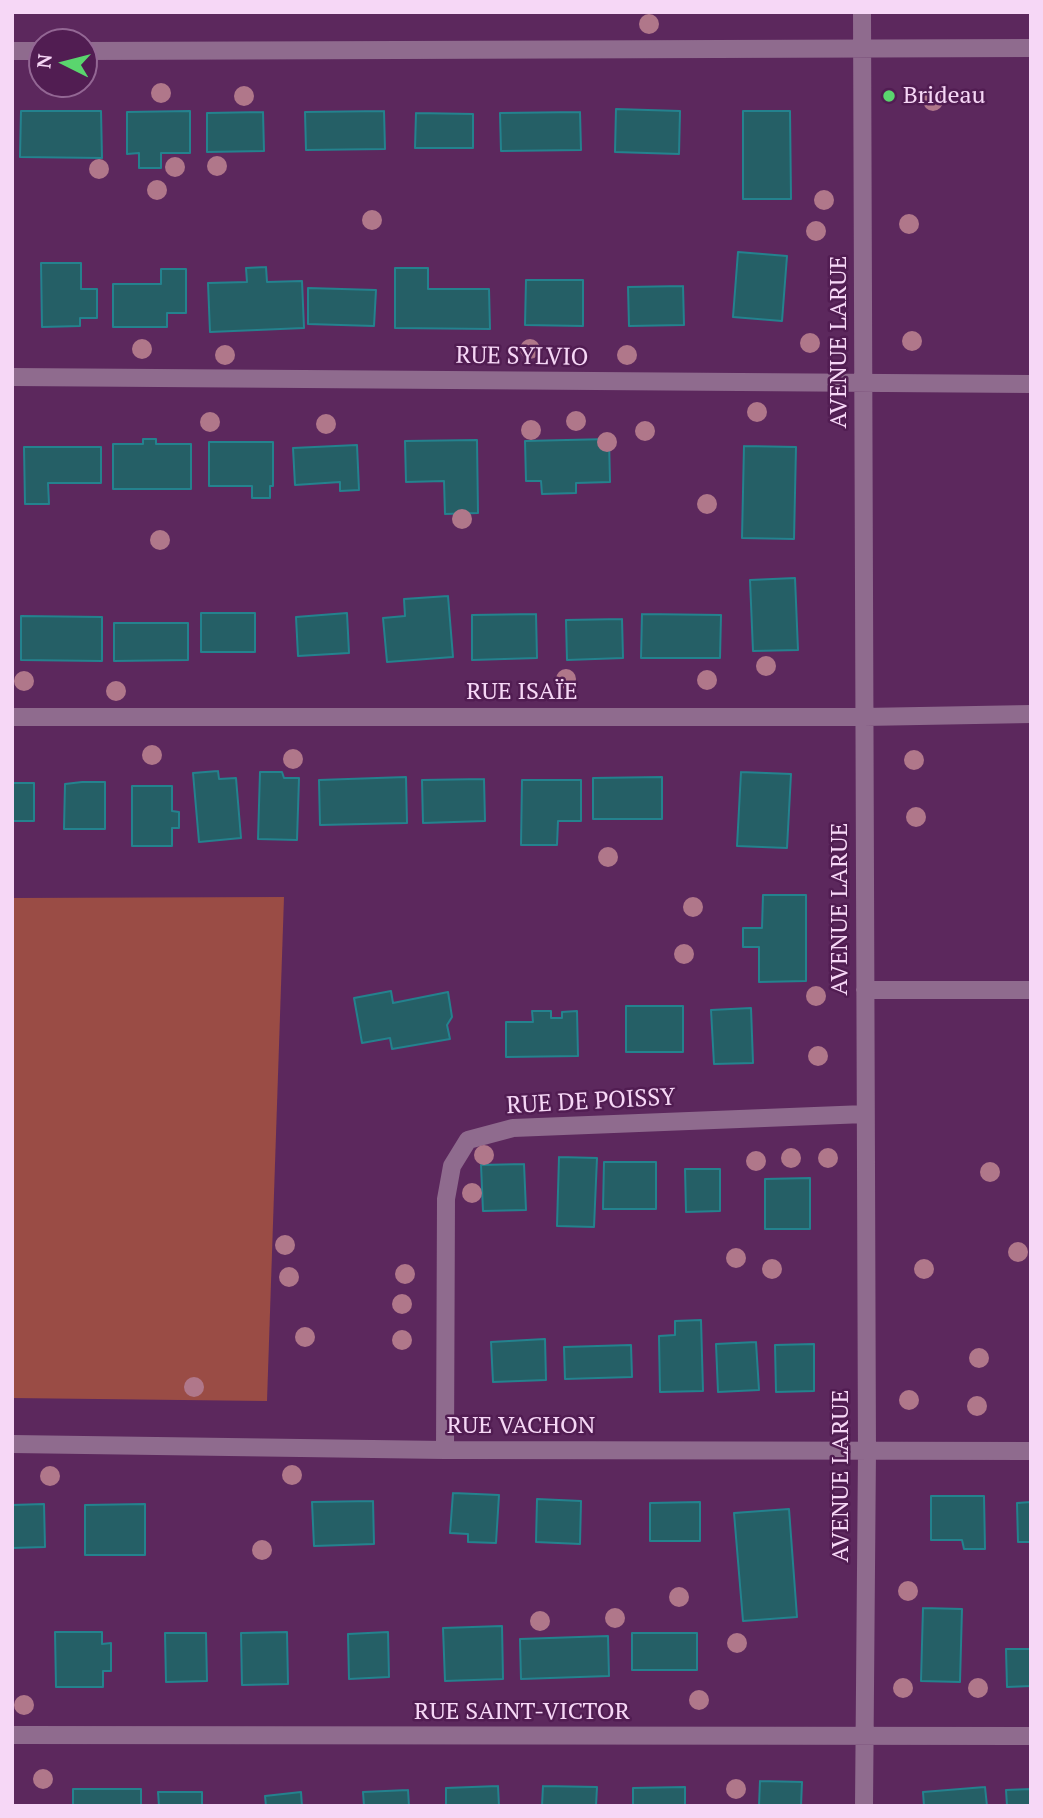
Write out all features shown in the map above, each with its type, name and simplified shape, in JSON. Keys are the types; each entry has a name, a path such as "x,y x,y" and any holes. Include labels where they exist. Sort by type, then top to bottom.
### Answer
{"street":[{"name":"AVENUE LARUE","path":"862,12 867,1450 864,1806"},
{"path":"98,51 1031,48"},
{"name":"RUE SYLVIO","path":"12,377 864,385 1031,384"},
{"name":"RUE ISAÏE","path":"12,717 864,717 1031,714"},
{"path":"865,990 1031,989"},
{"name":"RUE DE POISSY","path":"445,1450 446,1199 452,1166 468,1139 513,1128 865,1114"},
{"name":"RUE VACHON","path":"12,1444 445,1450 1031,1451"},
{"name":"RUE SAINT-VICTOR","path":"12,1735 1031,1736"}],"shaded area":[{"path":"284,897 267,1401 12,1398 12,898"}],"building":[{"path":"616,109 680,111 679,154 615,152"},
{"path":"21,111 101,111 102,158 20,157"},
{"path":"190,111 190,153 161,153 161,168 139,168 139,153 127,154 127,112"},
{"path":"384,111 385,149 306,150 305,112"},
{"path":"743,111 790,111 791,199 743,199"},
{"path":"263,112 264,151 207,152 207,113"},
{"path":"580,112 581,150 501,151 500,113"},
{"path":"416,113 473,114 473,148 415,148"},
{"path":"738,252 787,256 782,321 733,317"},
{"path":"41,263 81,263 81,289 97,289 97,318 80,318 80,326 42,327"},
{"path":"266,267 267,282 302,281 304,328 210,332 208,283 247,282 246,268"},
{"path":"395,268 428,268 428,289 489,289 490,329 395,328"},
{"path":"161,269 186,269 186,313 167,313 167,327 113,327 113,284 161,284"},
{"path":"526,280 583,280 583,326 525,325"},
{"path":"683,286 684,325 629,326 628,287"},
{"path":"308,288 376,290 374,326 308,324"},
{"path":"143,439 156,439 156,444 191,444 191,489 113,489 113,444 143,444"},
{"path":"609,439 610,482 576,483 576,493 542,494 541,481 526,481 525,441"},
{"path":"477,440 478,513 445,514 444,481 406,482 405,441"},
{"path":"209,442 273,442 273,486 270,486 270,498 252,498 252,486 209,486"},
{"path":"357,445 359,490 340,491 340,482 295,485 293,448"},
{"path":"744,446 796,447 794,539 742,538"},
{"path":"24,447 101,447 101,483 48,483 49,504 25,504"},
{"path":"795,578 798,650 753,651 750,580"},
{"path":"448,596 453,657 387,662 383,618 405,616 404,599"},
{"path":"201,613 255,613 255,652 201,652"},
{"path":"347,613 349,653 298,656 296,617"},
{"path":"536,614 537,658 472,660 472,615"},
{"path":"642,614 721,615 720,658 641,658"},
{"path":"21,616 102,617 102,661 21,660"},
{"path":"622,619 623,658 567,660 566,620"},
{"path":"114,623 188,623 188,660 114,661"},
{"path":"218,771 219,779 236,778 241,838 199,842 193,773"},
{"path":"260,772 282,772 284,778 299,778 297,840 258,839"},
{"path":"741,772 791,774 787,848 737,846"},
{"path":"406,777 407,823 320,825 319,780"},
{"path":"662,777 662,819 593,819 593,778"},
{"path":"484,779 485,821 423,823 422,780"},
{"path":"522,780 581,780 581,821 558,821 557,845 521,845"},
{"path":"105,782 105,829 64,829 65,784"},
{"path":"12,783 34,783 34,821 12,821"},
{"path":"132,786 172,786 172,811 179,812 179,828 172,828 172,846 132,846"},
{"path":"763,895 806,895 806,981 759,982 759,947 743,947 743,928 762,928"},
{"path":"391,991 393,1003 448,992 452,1017 447,1025 450,1039 392,1049 390,1038 362,1043 354,998"},
{"path":"626,1006 683,1006 683,1052 626,1052"},
{"path":"751,1008 753,1063 714,1064 711,1010"},
{"path":"532,1011 551,1011 551,1018 562,1018 562,1012 577,1011 578,1056 506,1057 506,1022 533,1022"},
{"path":"559,1157 597,1158 594,1227 557,1226"},
{"path":"604,1162 656,1162 656,1209 603,1209"},
{"path":"524,1164 526,1210 483,1211 481,1165"},
{"path":"685,1169 720,1169 720,1211 686,1212"},
{"path":"810,1178 810,1229 765,1229 765,1179"},
{"path":"701,1320 703,1391 660,1392 659,1336 675,1335 675,1321"},
{"path":"545,1339 546,1380 493,1382 491,1342"},
{"path":"756,1342 759,1390 718,1392 716,1344"},
{"path":"814,1344 814,1391 776,1392 775,1345"},
{"path":"631,1345 632,1377 565,1379 564,1347"},
{"path":"453,1493 499,1495 496,1543 468,1542 468,1534 450,1533"},
{"path":"931,1496 984,1496 985,1549 964,1549 962,1540 931,1540"},
{"path":"537,1499 581,1501 580,1544 536,1542"},
{"path":"373,1501 374,1544 314,1546 312,1502"},
{"path":"700,1502 700,1541 650,1541 650,1503"},
{"path":"1031,1502 1031,1542 1018,1542 1017,1503"},
{"path":"44,1504 45,1547 12,1548 12,1505"},
{"path":"145,1504 145,1555 85,1555 85,1505"},
{"path":"789,1509 797,1617 743,1621 734,1513"},
{"path":"923,1608 962,1609 960,1682 921,1681"},
{"path":"502,1626 503,1679 445,1681 443,1628"},
{"path":"55,1632 102,1632 102,1644 111,1643 111,1671 103,1671 103,1687 56,1687"},
{"path":"287,1632 288,1684 242,1685 241,1633"},
{"path":"388,1632 389,1677 349,1679 348,1634"},
{"path":"165,1633 206,1633 207,1681 166,1682"},
{"path":"632,1633 697,1633 697,1670 632,1670"},
{"path":"608,1636 609,1676 521,1679 520,1639"},
{"path":"1006,1649 1031,1649 1031,1686 1007,1687"},
{"path":"760,1781 802,1782 801,1806 759,1806"},
{"path":"498,1786 499,1806 446,1806 446,1788"},
{"path":"543,1786 597,1787 596,1806 542,1806"},
{"path":"685,1787 685,1806 633,1806 633,1788"},
{"path":"985,1787 987,1806 924,1806 923,1792"},
{"path":"73,1789 141,1789 141,1806 73,1806"},
{"path":"1031,1789 1031,1806 1007,1806 1006,1790"},
{"path":"408,1790 409,1806 364,1806 363,1792"},
{"path":"158,1792 202,1792 202,1806 159,1806"},
{"path":"301,1792 302,1806 266,1806 265,1796"}],"place":[{"name":"Brideau","path":"889,96"}]}
